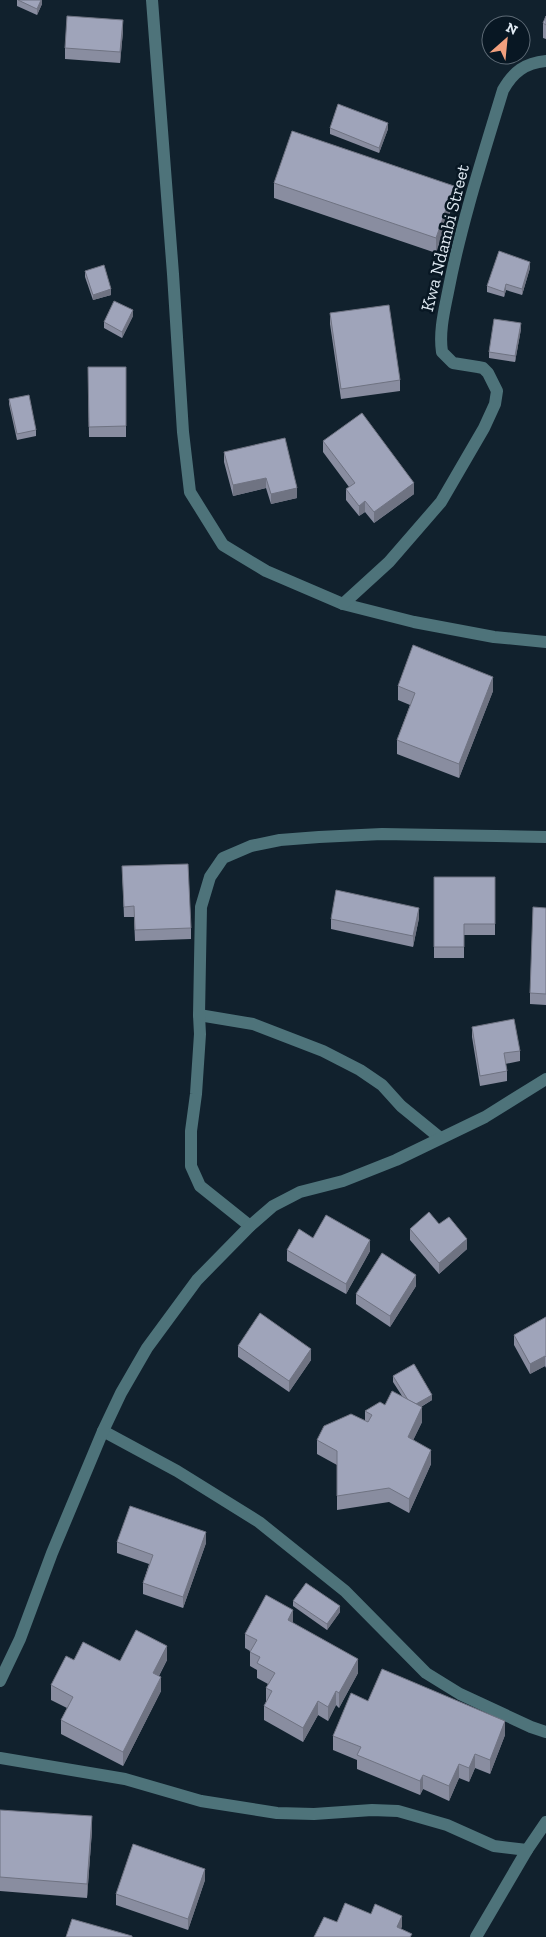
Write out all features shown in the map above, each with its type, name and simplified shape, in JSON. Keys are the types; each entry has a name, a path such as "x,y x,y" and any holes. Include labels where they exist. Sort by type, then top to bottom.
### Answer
{"street":[{"path":"152,0 181,404 190,492 223,545 266,571 344,604 414,622 494,636 546,642"},
{"name":"Kwa Ndambi Street","path":"344,604 389,562 441,502 484,428 495,404 497,391 488,372 483,368 453,363 442,352 443,321 453,268 503,90 510,78 519,69 532,63 546,60"},
{"path":"250,1226 200,1186 191,1166 191,1131 196,1094 200,1034 198,1015 202,908 210,877 223,858 251,846 280,840 319,837 382,834 546,837"},
{"path":"198,1015 253,1024 323,1052 360,1070 382,1085 402,1106 439,1138"},
{"path":"0,1681 20,1639 52,1553 103,1430 121,1393 147,1348 197,1280 272,1206 300,1192 343,1181 387,1163 485,1117 546,1079"},
{"path":"103,1430 177,1470 259,1522 345,1591 426,1673 460,1694 546,1732"},
{"path":"0,1758 124,1778 201,1801 278,1813 314,1814 372,1810 398,1811 447,1825 494,1846 527,1850"},
{"path":"476,1937 527,1850 546,1822"}],"building":[{"path":"18,0 41,0 37,9"},
{"path":"67,16 123,20 120,52 65,48"},
{"path":"338,104 388,123 379,148 330,128"},
{"path":"292,131 454,186 436,238 274,183"},
{"path":"499,251 530,262 522,289 506,284 504,292 487,286"},
{"path":"104,265 111,289 93,295 85,271"},
{"path":"114,301 133,310 122,332 104,322"},
{"path":"389,305 400,380 341,389 330,313"},
{"path":"494,319 521,323 515,356 489,352"},
{"path":"88,367 126,367 126,426 89,427"},
{"path":"29,395 36,430 17,434 9,399"},
{"path":"362,413 414,483 374,512 365,501 359,506 346,489 355,483 323,441"},
{"path":"285,438 297,488 271,494 266,478 233,485 224,452"},
{"path":"413,645 493,677 459,764 397,740 415,693 398,686"},
{"path":"188,864 191,928 135,930 134,906 124,907 122,866"},
{"path":"434,877 495,877 495,924 464,924 464,947 434,947"},
{"path":"336,890 419,908 413,936 331,919"},
{"path":"533,907 546,908 546,994 530,993"},
{"path":"514,1019 520,1051 504,1053 507,1071 480,1076 472,1027"},
{"path":"429,1212 439,1224 449,1217 467,1239 439,1263 410,1229"},
{"path":"326,1215 370,1240 346,1284 287,1250 299,1229 313,1238"},
{"path":"382,1253 416,1275 390,1316 356,1294"},
{"path":"260,1313 311,1349 289,1381 238,1346"},
{"path":"546,1317 546,1357 530,1364 514,1335"},
{"path":"414,1364 432,1395 416,1404 408,1400 393,1376"},
{"path":"392,1391 422,1407 408,1437 431,1450 409,1499 389,1488 337,1496 337,1451 317,1440 324,1426 351,1414 368,1422 372,1415 365,1411 380,1402 385,1405"},
{"path":"130,1506 206,1532 183,1597 143,1583 153,1555 117,1542"},
{"path":"306,1583 340,1606 327,1624 293,1601"},
{"path":"266,1595 293,1610 288,1620 358,1659 339,1693 336,1691 328,1707 318,1701 303,1728 264,1706 272,1691 266,1688 275,1673 257,1663 260,1657 250,1652 257,1640 245,1634"},
{"path":"136,1630 167,1646 153,1673 161,1677 123,1752 61,1720 73,1697 51,1685 66,1656 74,1660 83,1642 120,1661"},
{"path":"382,1669 505,1721 490,1760 475,1754 469,1768 459,1764 449,1786 423,1775 420,1781 357,1755 361,1747 333,1736 351,1693 368,1701"},
{"path":"0,1810 92,1816 87,1884 0,1877"},
{"path":"133,1844 205,1869 188,1919 116,1894"},
{"path":"345,1903 371,1914 375,1904 402,1916 397,1927 412,1934 410,1937 314,1937 324,1917 337,1922"},
{"path":"72,1919 132,1936 132,1937 66,1937"}]}
